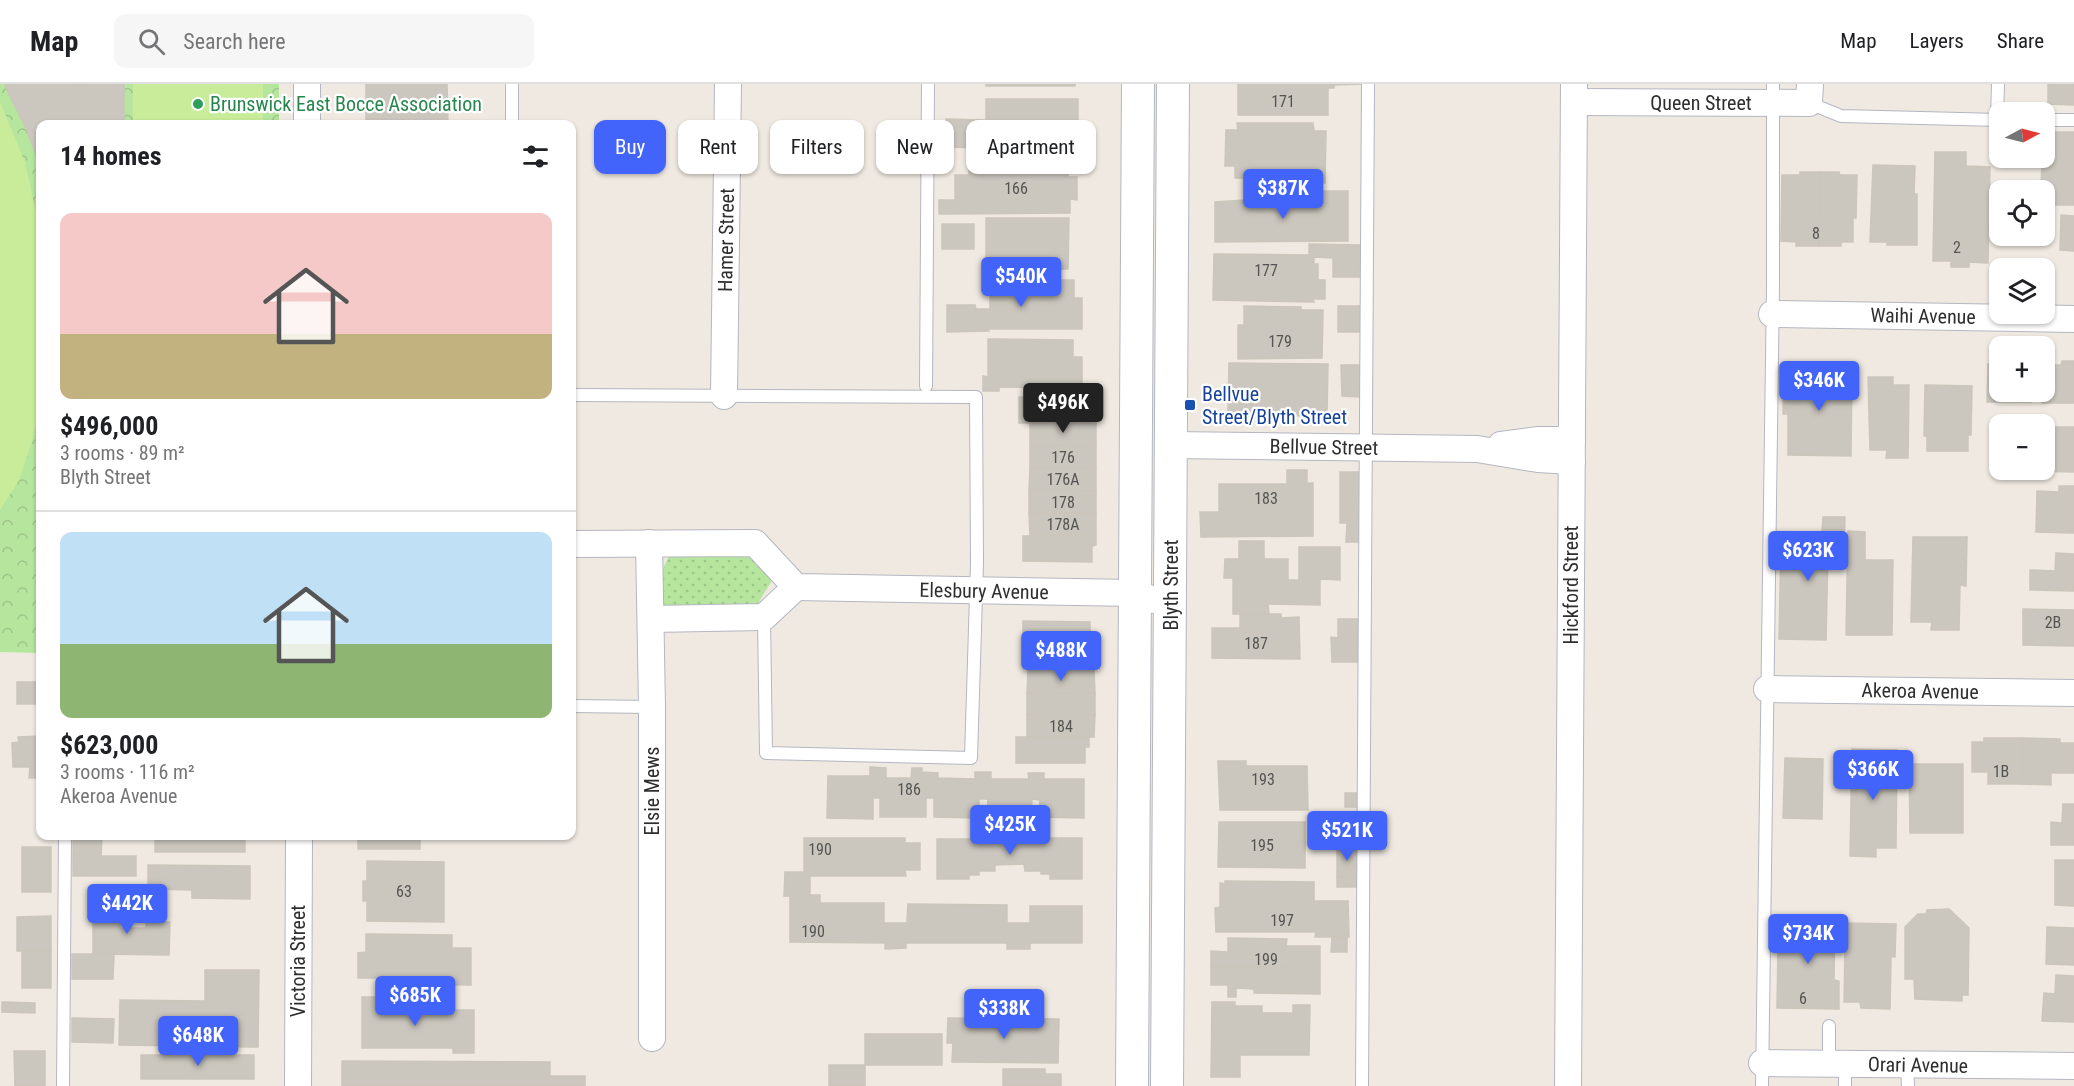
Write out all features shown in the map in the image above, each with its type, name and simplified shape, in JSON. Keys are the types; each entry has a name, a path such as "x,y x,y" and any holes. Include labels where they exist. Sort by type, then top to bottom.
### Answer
{"street":[{"path":"307,84 307,120"},
{"name":"Hamer Street","path":"724,396 728,84"},
{"name":"Blyth Street","path":"1131,1086 1138,84"},
{"name":"Blyth Street","path":"1167,1086 1173,84"},
{"name":"Queen Street","path":"1574,93 1810,93"},
{"name":"Hickford Street","path":"1568,1086 1574,93"},
{"name":"Waihi Avenue","path":"1772,314 2074,319"},
{"name":"Bellvue Street","path":"1171,445 1477,449 1538,459 1572,450"},
{"name":"Elsie Mews","path":"649,543 652,706 652,1038"},
{"path":"576,544 755,543 796,587 764,617 651,619"},
{"name":"Elesbury Avenue","path":"796,587 1135,593 1154,600 1171,601"},
{"name":"Akeroa Avenue","path":"1767,689 2074,693"},
{"name":"Victoria Street","path":"298,1086 299,840"},
{"name":"Orari Avenue","path":"1762,1075 1840,1071 1908,1076 2074,1066"}],"lane":[{"path":"512,84 512,120"},
{"path":"926,390 928,84"},
{"path":"1362,1086 1368,84"},
{"path":"1998,84 1998,102"},
{"path":"1762,1075 1772,314 1772,93"},
{"path":"1810,93 1841,116 1989,120"},
{"path":"2055,120 2074,120"},
{"path":"576,395 724,396 926,390 976,397 976,591 971,758 766,753 764,617"},
{"path":"576,706 652,706"},
{"path":"63,1086 65,840"},
{"path":"1829,1026 1840,1071"}],"green space":[{"path":"0,84 279,84 279,120 36,120 36,653 0,652"},
{"name":"Brunswick East Bocce Association","path":"133,84 263,84 263,120 133,120"},
{"path":"0,102 25,162 36,213 36,423 19,480 0,510"},
{"path":"671,551 750,555 770,572 771,582 757,605 674,612 662,605 660,576"}],"building":[{"path":"7,84 80,84 80,120 36,120 36,154 5,86"},
{"path":"80,84 124,84 124,120 80,120"},
{"path":"366,84 447,84 448,120 366,120"},
{"path":"986,84 1075,84 1075,86 986,86"},
{"path":"1238,84 1363,84 1334,85 1334,88 1328,88 1328,115 1238,115"},
{"path":"2048,84 2074,84 2074,105 2048,102"},
{"path":"986,99 1078,99 1078,120 986,120"},
{"path":"946,119 984,120 966,120 966,148 954,147 954,120"},
{"path":"1237,123 1313,123 1314,131 1326,131 1325,183 1313,182 1313,179 1235,178 1235,166 1225,166 1226,130 1238,130"},
{"path":"2055,132 2074,132 2074,205 2055,205 2055,180 2041,180 2042,168 2055,168"},
{"path":"1935,152 1966,152 1966,166 1990,168 1988,263 1969,262 1969,267 1951,267 1951,261 1933,261"},
{"path":"1873,165 1915,166 1917,245 1887,245 1887,242 1870,242"},
{"path":"1800,172 1820,172 1819,246 1796,246 1796,242 1781,241 1782,175 1800,175"},
{"path":"1820,172 1857,175 1853,242 1841,242 1841,246 1819,246"},
{"path":"1068,174 1068,177 1077,177 1077,200 1070,199 1070,213 939,214 939,200 955,200 955,175"},
{"path":"1320,191 1348,191 1348,241 1215,242 1215,202 1261,199 1261,194 1282,194 1282,203 1320,203"},
{"path":"2061,215 2074,216 2074,251 2060,250"},
{"path":"986,218 1069,218 1068,269 986,269"},
{"path":"942,224 974,224 974,249 942,249"},
{"path":"1309,244 1361,245 1361,277 1333,277 1333,258 1314,257 1314,264 1318,264 1318,280 1325,280 1325,299 1313,299 1314,302 1213,300 1214,254 1309,255"},
{"path":"990,280 1074,280 1074,298 1082,298 1082,329 988,329 989,331 947,332 947,305 975,305 976,309 990,309"},
{"path":"1244,306 1301,307 1301,310 1323,310 1322,358 1238,359 1238,325 1244,325"},
{"path":"1338,306 1361,306 1361,332 1338,332"},
{"path":"988,339 1073,340 1073,357 1082,357 1082,388 999,387 999,391 983,391 983,376 988,377"},
{"path":"2062,361 2074,361 2074,403 2042,403 2055,402 2055,365 2061,365"},
{"path":"1229,363 1328,364 1327,413 1304,412 1304,416 1278,415 1278,418 1228,417"},
{"path":"1988,364 1989,364 1989,402 1987,402"},
{"path":"1341,365 1361,365 1361,397 1342,396"},
{"path":"1784,370 1852,370 1851,456 1788,455 1788,414 1783,414"},
{"path":"1868,377 1893,377 1893,385 1909,385 1908,458 1886,458 1887,450 1870,450"},
{"path":"1925,385 1972,386 1971,435 1968,435 1968,451 1927,451 1927,436 1924,436"},
{"path":"1019,397 1087,397 1087,413 1092,413 1092,423 1019,423"},
{"path":"1030,423 1096,423 1096,446 1030,446"},
{"path":"2055,427 2074,427 2074,472 2055,472"},
{"path":"1030,446 1096,446 1096,468 1030,468"},
{"path":"1030,468 1096,468 1096,491 1029,490"},
{"path":"1287,470 1307,470 1307,483 1313,483 1313,536 1201,537 1200,512 1219,512 1219,484 1287,484"},
{"path":"1340,472 1361,472 1361,542 1346,542 1347,523 1340,523"},
{"path":"2059,486 2074,486 2074,533 2036,532 2037,491 2059,492"},
{"path":"1029,490 1096,491 1096,513 1029,513"},
{"path":"1029,513 1096,513 1096,536 1030,536"},
{"path":"1823,517 1845,517 1844,550 1828,550 1826,640 1779,639 1781,542 1799,543 1799,533 1822,534"},
{"path":"1848,531 1865,532 1865,560 1893,560 1892,635 1846,635"},
{"path":"1023,536 1096,536 1096,545 1092,546 1092,562 1023,561"},
{"path":"1913,537 1967,537 1966,586 1960,585 1959,630 1931,630 1932,622 1911,622"},
{"path":"1239,541 1264,541 1264,559 1288,559 1288,580 1299,580 1299,547 1340,547 1340,580 1320,579 1320,605 1268,604 1269,614 1233,614 1233,578 1224,578 1225,559 1239,559"},
{"path":"2056,553 2074,554 2074,591 2030,590 2030,570 2055,571"},
{"path":"2023,609 2074,610 2074,646 2023,645"},
{"path":"1240,614 1281,614 1281,618 1299,617 1300,659 1212,658 1212,628 1240,628"},
{"path":"1338,619 1360,619 1360,662 1332,662 1331,637 1338,638"},
{"path":"1023,621 1090,622 1090,638 1095,639 1094,648 1023,648"},
{"path":"1027,648 1094,648 1094,670 1028,670"},
{"path":"1028,670 1094,670 1095,693 1027,693"},
{"path":"17,682 36,682 36,704 17,704"},
{"path":"1027,693 1095,693 1095,715 1027,715"},
{"path":"1027,715 1095,715 1094,737 1027,737"},
{"path":"36,736 36,778 29,778 30,767 13,767 12,743 19,742 18,737"},
{"path":"1016,737 1089,737 1089,747 1085,747 1085,763 1016,763"},
{"path":"1984,738 2022,738 2022,784 1988,784 1988,772 1972,772 1972,742 1984,742"},
{"path":"2022,738 2060,739 2060,743 2074,743 2074,773 2051,773 2051,785 2022,784"},
{"path":"1852,749 1897,750 1896,848 1876,848 1876,857 1850,856"},
{"path":"1785,758 1823,759 1822,819 1783,818"},
{"path":"1218,761 1246,761 1246,766 1307,766 1308,810 1220,810"},
{"path":"1909,764 1963,764 1963,833 1910,833"},
{"path":"870,767 886,768 886,778 911,778 912,768 922,768 922,772 938,773 938,778 975,779 975,772 991,772 991,779 1029,779 1028,773 1044,773 1044,779 1084,779 1084,818 1039,817 1040,800 1032,799 1031,818 987,818 988,799 979,799 979,818 934,817 934,798 926,798 926,817 880,817 880,798 873,798 873,819 827,818 828,776 870,776"},
{"path":"1345,793 1359,793 1359,807 1345,807"},
{"path":"2063,804 2074,804 2074,845 2051,845 2051,822 2062,823"},
{"path":"1219,822 1305,822 1305,868 1218,867"},
{"path":"1026,833 1026,838 1082,838 1082,879 1050,879 1050,874 1041,874 1041,871 1025,871 1024,864 995,865 995,871 979,871 979,875 969,875 969,879 937,879 937,839 992,839 992,834"},
{"path":"804,838 905,838 905,843 920,843 920,870 905,870 906,876 810,876 810,895 820,895 820,903 884,903 884,923 907,923 908,904 1007,905 1007,923 1030,923 1030,906 1082,906 1082,943 1030,943 1030,949 1007,949 1007,943 906,943 906,948 885,949 885,943 790,942 790,896 784,896 785,872 804,872"},
{"path":"73,840 102,840 101,856 73,856"},
{"path":"155,840 245,840 245,852 155,852"},
{"path":"358,840 420,840 420,849 358,849"},
{"path":"22,847 51,847 51,892 22,892"},
{"path":"1337,847 1357,847 1357,877 1337,877"},
{"path":"73,856 136,856 136,876 73,876"},
{"path":"2055,860 2074,860 2074,906 2055,905"},
{"path":"367,861 444,862 444,922 367,921 367,901 363,901 363,881 367,881"},
{"path":"148,865 250,866 250,899 192,898 192,890 148,889"},
{"path":"1337,877 1357,877 1357,887 1337,887"},
{"path":"1225,881 1314,882 1314,901 1348,901 1349,937 1315,937 1316,932 1216,932 1215,908 1220,907 1220,883 1225,884"},
{"path":"93,905 121,905 120,928 146,928 146,922 170,922 169,955 93,954"},
{"path":"1949,909 1969,928 1968,995 1962,995 1962,1001 1915,999 1914,979 1905,979 1905,927 1918,914 1926,914 1927,910"},
{"path":"51,916 51,951 17,951 17,917"},
{"path":"1797,917 1835,917 1834,980 1839,981 1839,1009 1777,1008 1778,945 1783,944 1783,924 1797,924"},
{"path":"1843,923 1896,924 1895,957 1891,957 1890,1009 1861,1008 1860,1002 1844,1002"},
{"path":"2047,927 2074,928 2074,965 2046,964"},
{"path":"366,934 452,935 452,948 471,948 471,985 417,984 417,991 402,991 402,987 394,987 394,978 358,978 358,953 366,952"},
{"path":"1332,937 1347,937 1347,952 1331,952"},
{"path":"1228,938 1287,939 1286,946 1320,946 1320,968 1211,967 1211,951 1228,952"},
{"path":"22,951 51,951 51,988 22,988"},
{"path":"72,954 114,954 113,979 72,979"},
{"path":"1211,967 1320,968 1320,994 1254,993 1254,989 1236,988 1236,997 1228,997 1228,985 1211,985"},
{"path":"205,970 259,970 258,1047 119,1045 120,1000 205,1001"},
{"path":"2056,975 2074,976 2074,1022 2042,1021 2044,993 2055,994"},
{"path":"362,997 395,997 395,1010 474,1010 474,1053 453,1053 453,1048 362,1048"},
{"path":"2,1002 35,1003 35,1013 2,1012"},
{"path":"1212,1002 1235,1002 1235,1006 1262,1006 1262,1013 1293,1013 1293,1005 1310,1005 1309,1055 1240,1055 1240,1077 1211,1077"},
{"path":"72,1018 114,1019 113,1043 72,1042"},
{"path":"948,1018 1059,1019 1058,1063 952,1062 953,1043 947,1043"},
{"path":"865,1034 942,1034 942,1065 865,1065"},
{"path":"14,1051 45,1051 45,1086 15,1086"},
{"path":"141,1055 254,1055 254,1079 141,1079"},
{"path":"342,1061 550,1062 550,1076 585,1076 585,1086 342,1086"},
{"path":"829,1065 865,1065 865,1086 829,1086"},
{"path":"1003,1069 1045,1069 1045,1074 1061,1074 1061,1086 1003,1086"}],"place":[{"name":"Brunswick East Bocce Association","path":"198,104"},
{"name":"Bellvue Street/Blyth Street","path":"1190,405"}]}
